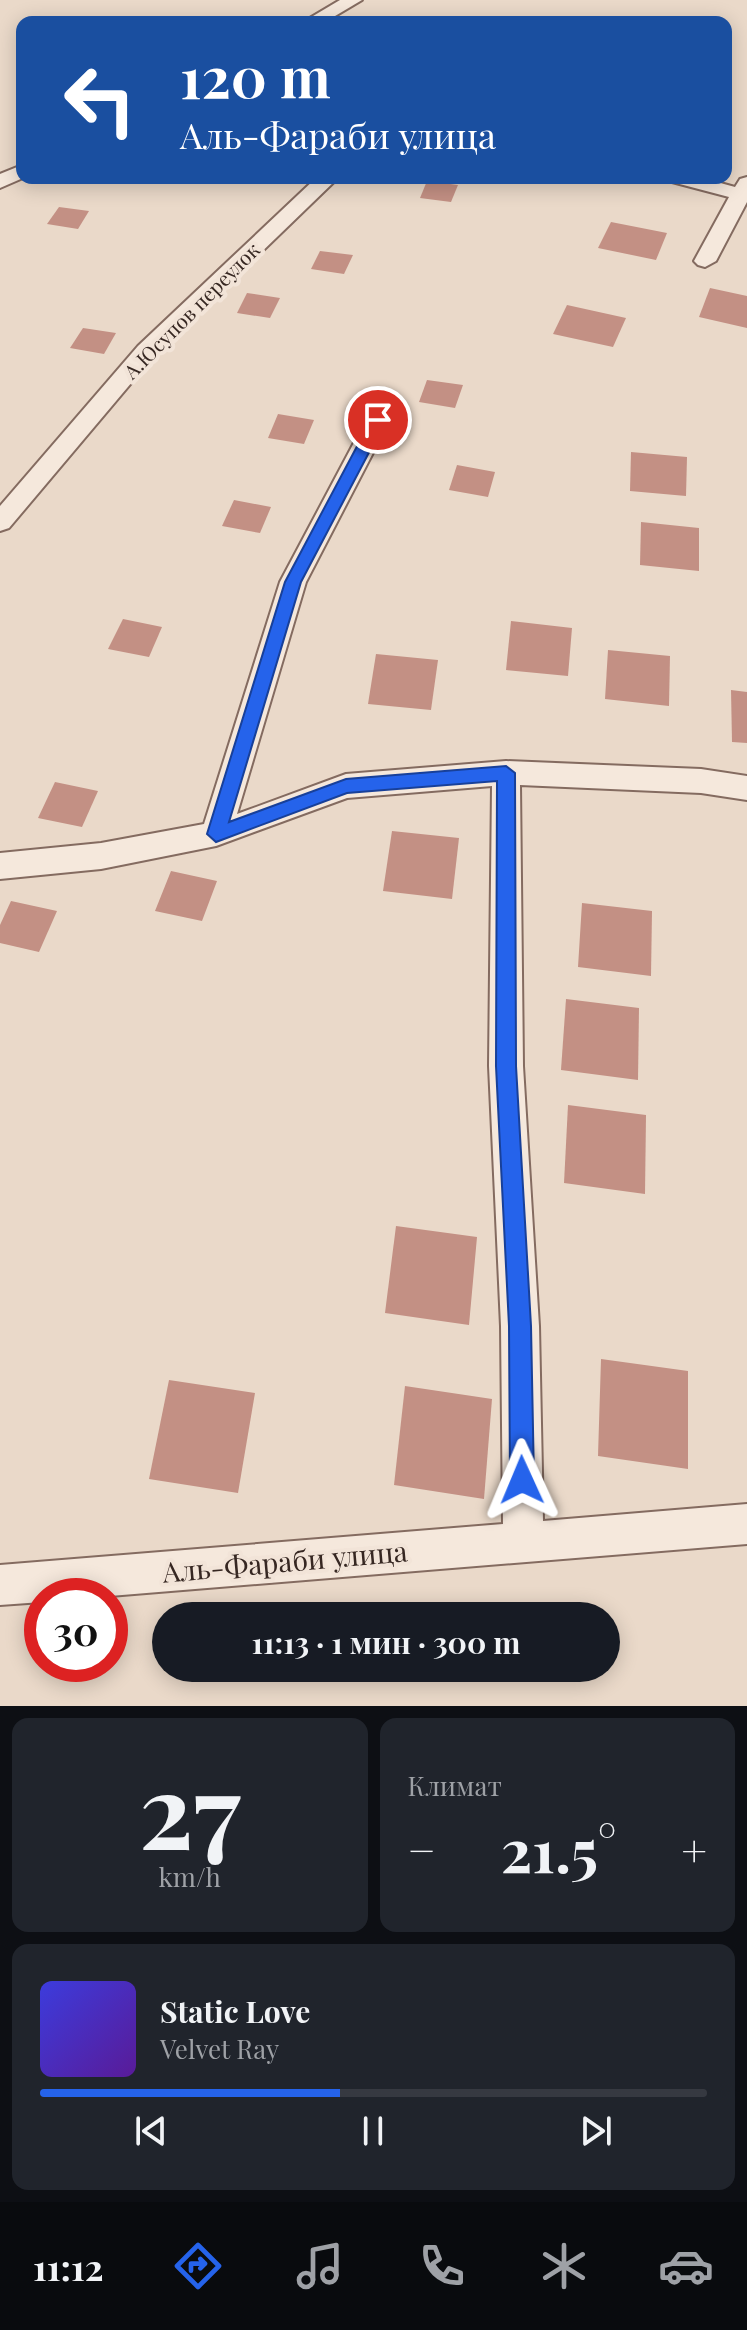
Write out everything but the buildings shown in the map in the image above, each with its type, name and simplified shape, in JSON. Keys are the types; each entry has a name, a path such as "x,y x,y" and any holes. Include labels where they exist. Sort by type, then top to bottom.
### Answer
{"street":[{"path":"323,16 353,0"},
{"name":"А.Юсупов переулок","path":"0,522 146,351 322,184"},
{"path":"705,261 744,188 718,184"},
{"path":"216,834 293,582 378,420"},
{"path":"506,773 506,1066 520,1326 523,1542"},
{"path":"0,866 101,856 216,834 346,786 506,773 701,781 747,788"},
{"name":"Аль-Фараби улица","path":"0,1585 747,1524"}],"route":[{"path":"378,420 293,582 216,834 346,786 506,773 506,1066 520,1326 522,1480"}]}
